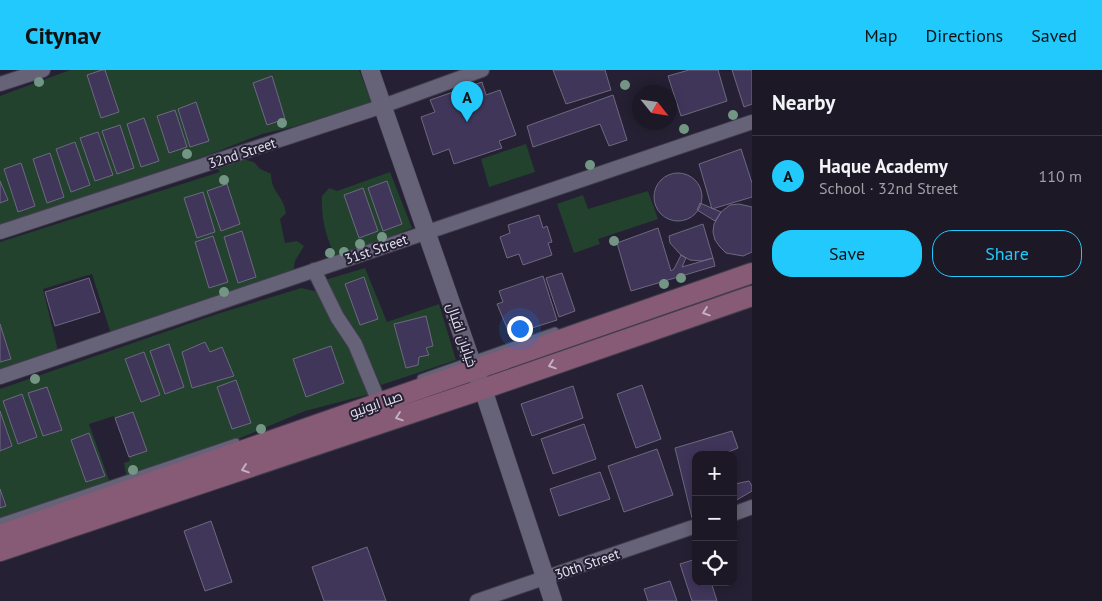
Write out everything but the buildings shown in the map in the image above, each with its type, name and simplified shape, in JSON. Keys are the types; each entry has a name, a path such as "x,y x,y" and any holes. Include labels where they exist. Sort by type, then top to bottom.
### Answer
{"main road":[{"name":"صبا ایونیو","path":"0,535 377,397 743,272"},
{"name":"صبا ایونیو","path":"0,551 752,296"}],"street":[{"path":"0,84 43,70"},
{"name":"خیابان اقبال","path":"370,70 482,389 553,601"},
{"name":"32nd Street","path":"0,232 382,106 482,70"},
{"name":"31st Street","path":"0,377 752,122"},
{"path":"314,270 337,317 355,344 377,397"},
{"path":"737,513 752,507"},
{"name":"30th Street","path":"478,601 692,527"}],"lane":[{"path":"743,272 752,265"},
{"path":"414,381 472,364 564,328"},
{"path":"0,522 244,439"}],"green space":[{"path":"70,70 359,70 372,102 293,127 262,134 216,152 0,226 0,96"},
{"path":"526,144 535,172 489,187 481,159"},
{"path":"242,159 254,162 260,169 271,174 275,191 285,207 286,213 280,219 285,243 297,241 304,246 295,261 293,273 111,334 92,274 43,289 58,351 0,372 0,242 220,172 217,168"},
{"path":"390,172 412,228 336,258 325,228 322,213 322,196 329,188 337,191"},
{"path":"648,191 658,219 598,239 600,244 574,253 557,204 583,195 588,209"},
{"path":"365,268 387,322 439,304 456,360 381,385 361,343 346,325 325,280"},
{"path":"301,288 319,292 349,342 370,394 305,411 233,441 127,479 124,463 130,461 114,416 89,424 110,483 0,519 0,389 217,314"}],"place":[{"name":"Haque Academy","path":"467,122"}]}
